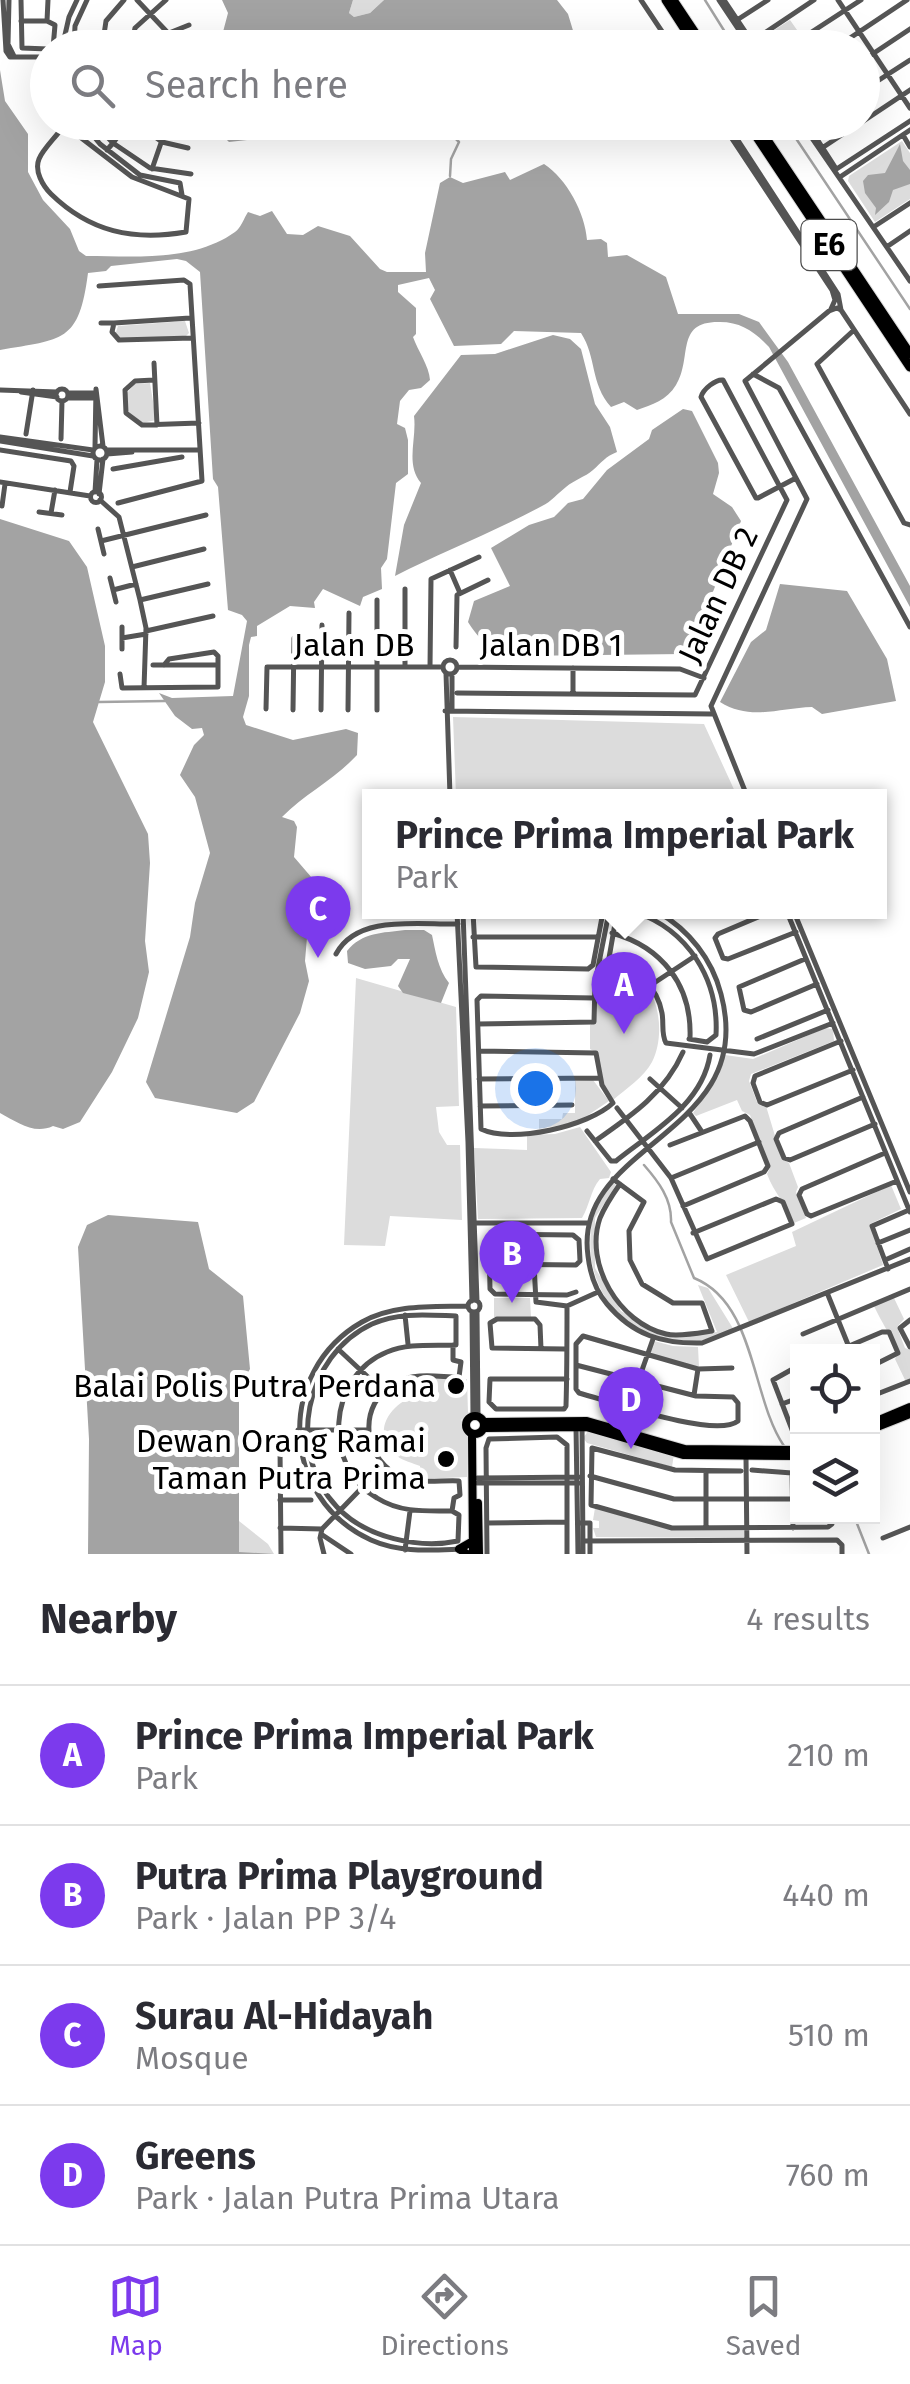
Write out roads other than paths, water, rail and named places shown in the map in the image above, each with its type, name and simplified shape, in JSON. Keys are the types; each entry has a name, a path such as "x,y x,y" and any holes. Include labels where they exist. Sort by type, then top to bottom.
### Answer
{"highway":[{"path":"666,0 685,30"},
{"path":"673,0 693,30"},
{"name":"E6","path":"759,140 910,366"},
{"name":"E6","path":"767,140 910,354"}],"main road":[{"path":"880,1423 910,1411"},
{"path":"478,1425 579,1428 685,1449 790,1453"},
{"path":"472,1549 482,1480 478,1425"},
{"path":"472,1549 478,1425"}],"street":[{"path":"6,0 6,52 30,56"},
{"path":"22,0 22,48 30,48"},
{"path":"47,20 48,0"},
{"path":"66,30 77,0"},
{"path":"75,30 87,0"},
{"path":"105,30 106,22 124,0"},
{"path":"138,0 165,30"},
{"path":"134,30 166,0"},
{"path":"641,0 661,30"},
{"path":"721,0 742,30"},
{"path":"736,21 768,0"},
{"path":"773,30 814,0"},
{"path":"838,0 858,30"},
{"path":"815,30 861,0"},
{"path":"862,30 907,0"},
{"path":"22,21 47,20 56,30"},
{"path":"176,30 189,25"},
{"path":"880,49 910,29"},
{"path":"880,79 910,60"},
{"path":"880,62 910,108"},
{"path":"880,110 910,90"},
{"path":"835,170 910,121"},
{"path":"844,175 910,130"},
{"path":"902,136 910,147"},
{"path":"53,140 38,160 38,172 45,187 86,222 133,235 186,232 189,199 132,178 84,140"},
{"path":"98,140 146,178 182,186 182,195"},
{"path":"111,140 152,169 191,174"},
{"path":"107,150 117,140"},
{"path":"159,140 188,148"},
{"path":"736,140 835,300 832,309 756,371 746,385 806,496 806,503 711,706 744,789"},
{"path":"736,140 838,294 841,310 910,414"},
{"path":"816,140 835,170 844,175"},
{"path":"821,149 835,140"},
{"path":"152,169 162,142"},
{"path":"844,175 845,184 910,280"},
{"path":"173,193 175,182"},
{"path":"874,227 910,203"},
{"path":"887,247 910,232"},
{"path":"900,266 910,260"},
{"path":"99,286 184,280 190,284 201,484 118,503"},
{"path":"832,309 841,310"},
{"path":"102,323 190,318"},
{"path":"114,323 113,336 119,340 192,338"},
{"path":"854,330 817,364 904,523 910,525"},
{"path":"154,363 157,424"},
{"path":"756,371 779,388 910,626"},
{"path":"154,380 134,381 124,393 126,413 140,425 198,423"},
{"path":"780,486 723,380 718,380 701,394 754,496 758,498 796,478"},
{"path":"0,388 96,396 100,453 96,495"},
{"path":"26,434 33,393"},
{"path":"61,439 62,396"},
{"path":"0,440 100,453 200,450"},
{"path":"0,450 70,460 74,466 70,492"},
{"path":"142,451 144,464"},
{"path":"114,469 182,457"},
{"path":"14,508 1,506 3,482 96,495 117,514 146,632 144,688"},
{"name":"Jalan DB 2","path":"457,693 698,693 786,504 780,486"},
{"path":"51,514 54,490"},
{"path":"39,512 62,515"},
{"path":"101,541 206,515"},
{"path":"98,529 104,554"},
{"path":"132,567 204,550"},
{"path":"430,667 431,578 479,557"},
{"path":"450,570 460,593"},
{"path":"110,578 116,602"},
{"path":"456,647 456,598 488,580"},
{"path":"113,590 136,584"},
{"path":"140,600 208,584"},
{"path":"405,590 405,667"},
{"path":"377,710 378,600"},
{"path":"348,710 349,613"},
{"path":"122,638 213,616"},
{"path":"321,710 322,625"},
{"path":"122,627 122,650"},
{"path":"294,638 294,710"},
{"path":"120,674 122,688 217,688 218,655 213,652 169,660 164,665"},
{"name":"Jalan DB","path":"266,709 266,668 430,667 447,671 448,661 457,667"},
{"path":"153,665 218,665"},
{"path":"450,789 447,671 457,667"},
{"name":"Jalan DB 1","path":"457,667 684,669 704,678"},
{"path":"573,668 573,694"},
{"path":"449,711 712,714"},
{"path":"459,919 467,1051"},
{"path":"460,919 474,1223 478,1425"},
{"path":"472,919 476,967 588,969 601,938"},
{"path":"478,1024 594,1022 605,919"},
{"path":"615,919 609,958 651,985 661,1009 663,1042 707,1042 716,1035 710,984 675,933 655,919"},
{"path":"668,919 685,931 715,973 724,1006 722,1051 715,1076 689,1114 613,1178 599,1195 588,1224 587,1252 598,1292 633,1330 679,1344 702,1344 910,1260"},
{"path":"754,919 716,936 726,960 796,932"},
{"path":"790,919 863,1097 910,1192"},
{"path":"797,919 910,1211 872,1226 888,1269"},
{"path":"336,954 351,934 370,928 458,924"},
{"path":"612,933 643,944 672,971 689,1009 689,1043"},
{"path":"473,937 601,938"},
{"path":"651,985 694,956"},
{"path":"806,958 738,987 744,1010 751,1012 817,984"},
{"path":"594,998 481,996 477,1000 481,1129 487,1133 519,1132 584,1123 615,1105"},
{"path":"757,1039 828,1010"},
{"path":"689,1043 754,1054 833,1024"},
{"path":"840,1041 753,1080 760,1102 767,1105 852,1070"},
{"path":"467,1051 591,1051 598,1057 600,1078 615,1105 671,1178 704,1258 710,1259 792,1224 782,1202 776,1200 694,1233"},
{"path":"595,1140 660,1089 683,1052"},
{"path":"587,1131 611,1161 616,1161 682,1108 702,1078 710,1055"},
{"path":"479,1078 600,1078"},
{"path":"650,1079 682,1108"},
{"path":"863,1097 778,1132 776,1139 784,1158 790,1160 875,1124"},
{"path":"480,1106 572,1105"},
{"path":"689,1114 702,1132"},
{"path":"670,1145 742,1116 749,1118 768,1166 766,1171 683,1206"},
{"path":"671,1178 758,1142"},
{"path":"889,1150 800,1192 807,1214 812,1216 897,1180"},
{"path":"613,1178 644,1202 629,1228 629,1256 642,1284 674,1303 702,1302 712,1327 709,1332 665,1334 619,1306 598,1267 598,1230 600,1218 620,1184"},
{"path":"474,1223 588,1224"},
{"path":"878,1243 910,1230"},
{"path":"489,1264 576,1265 580,1261 579,1240 574,1236 495,1234 489,1240 489,1264 490,1289 495,1294 576,1292"},
{"path":"885,1260 910,1249"},
{"path":"534,1264 534,1294 541,1305 567,1306 598,1292"},
{"path":"803,1334 910,1289"},
{"path":"828,1294 848,1344"},
{"path":"472,1549 406,1550 370,1540 338,1513 308,1476 298,1430 308,1382 335,1346 365,1320 405,1311 473,1306"},
{"path":"567,1306 567,1379 564,1409 496,1409 489,1402 490,1379 567,1379"},
{"path":"405,1311 456,1316 458,1343 408,1346 374,1358 360,1370 344,1395 337,1430 344,1462 361,1488 377,1498 410,1511 452,1511 459,1516 472,1549"},
{"path":"405,1311 408,1346"},
{"path":"541,1349 540,1325 535,1319 493,1320 489,1327 492,1348 541,1349 566,1349"},
{"path":"910,1320 902,1324 910,1347"},
{"path":"859,1344 889,1332 898,1353 880,1363"},
{"path":"576,1365 694,1396 733,1398 738,1403 738,1421 732,1426 690,1424 577,1391 576,1365 576,1344 583,1336 698,1368 732,1368"},
{"path":"629,1407 653,1338"},
{"path":"452,1511 454,1498 460,1496 459,1480 420,1482 383,1466 367,1430 374,1405 398,1381 414,1376 460,1374 460,1361 453,1360 453,1345"},
{"path":"335,1346 383,1392"},
{"path":"335,1346 314,1388 307,1430 312,1462 338,1513 370,1530 407,1541 472,1549"},
{"path":"694,1396 698,1368"},
{"path":"790,1370 772,1380 790,1419"},
{"path":"880,1393 910,1381"},
{"path":"782,1404 790,1401"},
{"path":"579,1428 580,1554"},
{"path":"298,1430 367,1430"},
{"path":"472,1549 486,1523 482,1480 489,1439 558,1437 567,1444 567,1554"},
{"path":"281,1554 280,1448 291,1444"},
{"path":"741,1471 675,1470 594,1448 582,1479 591,1505 668,1528 828,1528 829,1524"},
{"path":"746,1453 747,1554"},
{"path":"321,1531 383,1466"},
{"path":"752,1470 790,1473"},
{"path":"280,1471 296,1471"},
{"path":"706,1471 706,1528"},
{"path":"482,1480 582,1479 674,1499 790,1499"},
{"path":"280,1500 311,1500"},
{"path":"406,1550 410,1511"},
{"path":"486,1523 567,1522"},
{"path":"580,1522 590,1554"},
{"path":"793,1524 793,1528"},
{"path":"883,1538 910,1526"},
{"path":"280,1528 321,1531 351,1554"},
{"path":"321,1531 324,1554"},
{"path":"586,1541 837,1540 842,1545 842,1554"},
{"path":"580,1554 586,1541"}],"waterway":[{"path":"705,0 724,30"},
{"path":"450,176 457,140"},
{"path":"797,140 910,309"},
{"path":"99,702 165,701"},
{"path":"644,1165 667,1198 671,1222 694,1278 714,1290 741,1329 773,1426 784,1446"},
{"path":"857,1524 869,1554"}],"place":[{"name":"Surau Al-Hidayah","path":"318,958"},
{"name":"Prince Prima Imperial Park","path":"624,1034"},
{"name":"Putra Prima Playground","path":"512,1303"},
{"name":"Balai Polis Putra Perdana","path":"456,1386"},
{"name":"Greens","path":"631,1449"},
{"name":"Dewan Orang Ramai Taman Putra Prima","path":"446,1459"}]}
